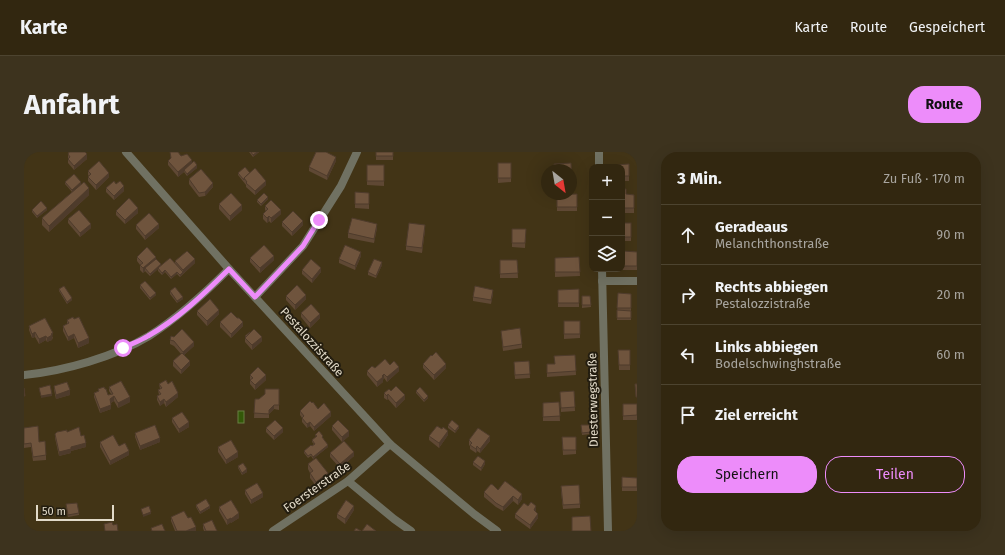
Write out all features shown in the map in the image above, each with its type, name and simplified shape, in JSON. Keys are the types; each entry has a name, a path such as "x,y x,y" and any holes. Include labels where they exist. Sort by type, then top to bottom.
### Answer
{"street":[{"name":"Pestalozzistraße","path":"126,152 229,269 390,444 474,514 497,531"},
{"path":"255,297 303,246 341,186 357,152"},
{"path":"599,152 599,164"},
{"path":"24,375 47,372 89,361 123,348 148,336 175,318 205,293 229,269"},
{"name":"Diesterwegstraße","path":"602,272 608,531"},
{"path":"602,281 637,281"},
{"name":"Foersterstraße","path":"273,531 348,482 390,444"},
{"path":"348,482 411,531"}],"shaded area":[{"path":"238,411 244,411 244,423 238,423"}],"building":[{"path":"69,152 85,152 87,154 74,166 68,159 70,157 68,154"},
{"path":"170,152 178,152 181,156 187,154 192,160 178,172 168,161 171,158"},
{"path":"316,152 326,152 336,157 327,176 309,167"},
{"path":"376,152 393,152 393,156 376,156"},
{"path":"99,161 109,173 96,185 88,177 91,174 88,171"},
{"path":"194,161 197,165 187,174 184,170"},
{"path":"498,163 511,163 511,178 498,178"},
{"path":"625,164 629,164 629,176 625,176"},
{"path":"367,165 384,165 384,181 367,181"},
{"path":"245,167 250,173 244,178 244,180 238,173"},
{"path":"255,168 266,181 255,191 246,183 247,182 244,178"},
{"path":"201,169 213,183 205,192 199,193 189,179"},
{"path":"74,174 81,182 72,190 65,182"},
{"path":"114,181 116,184 120,181 124,186 114,196 106,188"},
{"path":"84,182 89,188 49,226 42,218"},
{"path":"625,189 626,194 634,195 634,208 625,208"},
{"path":"355,192 369,193 369,204 355,204"},
{"path":"231,193 242,205 230,216 219,204"},
{"path":"264,193 268,197 261,204 257,200"},
{"path":"129,198 138,208 125,220 116,211"},
{"path":"271,200 281,210 271,218 269,216 267,218 263,214 268,209 265,206"},
{"path":"557,200 577,200 577,207 557,207"},
{"path":"41,201 47,208 37,216 32,210"},
{"path":"79,210 91,224 80,233 68,219"},
{"path":"293,211 303,221 292,232 282,222"},
{"path":"149,213 159,224 145,236 136,225"},
{"path":"352,218 377,224 374,239 348,233"},
{"path":"409,223 425,225 422,248 406,246"},
{"path":"625,223 631,223 631,237 625,237"},
{"path":"512,229 526,229 525,243 512,243"},
{"path":"264,245 274,256 260,268 250,258"},
{"path":"345,245 361,252 355,266 339,259"},
{"path":"147,247 156,257 143,268 140,265 143,263 137,257"},
{"path":"187,251 195,259 183,270 175,261"},
{"path":"625,251 637,252 637,266 625,266"},
{"path":"579,257 580,272 555,272 555,258"},
{"path":"170,258 183,272 180,275 177,272 171,277 165,270 162,273 158,268"},
{"path":"156,259 161,264 150,274 145,268"},
{"path":"311,259 321,268 312,279 302,270"},
{"path":"374,259 382,262 376,276 368,272"},
{"path":"500,260 517,260 518,273 500,274"},
{"path":"145,281 156,293 150,298 140,285"},
{"path":"297,285 306,295 295,305 286,296"},
{"path":"64,286 72,298 67,302 59,289"},
{"path":"475,286 493,290 491,300 473,297"},
{"path":"175,287 183,297 177,301 170,291"},
{"path":"579,289 579,303 558,303 558,290"},
{"path":"618,293 631,294 631,308 617,308"},
{"path":"582,296 590,296 591,305 582,305"},
{"path":"210,299 219,310 207,321 197,311"},
{"path":"311,304 320,314 310,323 301,313"},
{"path":"617,310 631,311 631,318 617,318"},
{"path":"231,312 243,322 231,334 220,322"},
{"path":"73,317 74,319 79,317 89,338 78,343 74,334 68,337 63,326 69,323 67,320"},
{"path":"45,318 53,333 47,338 46,336 39,339 35,332 32,334 29,326"},
{"path":"564,321 580,321 580,334 564,334"},
{"path":"520,328 522,344 503,347 501,331"},
{"path":"182,329 194,342 183,352 174,341 170,340 171,336 174,337"},
{"path":"254,329 262,337 252,345 245,338"},
{"path":"618,350 630,350 630,365 619,365"},
{"path":"436,352 446,364 434,375 423,364"},
{"path":"182,353 190,361 181,370 173,361"},
{"path":"575,355 576,371 547,373 547,364 555,364 554,356"},
{"path":"385,359 390,365 394,361 399,367 387,377 384,374 382,376 383,377 377,382 367,371 372,366 375,368"},
{"path":"529,361 530,374 515,375 514,362"},
{"path":"258,367 266,375 255,385 250,380 253,378 250,375"},
{"path":"166,380 168,384 172,381 178,393 166,402 164,399 160,402 157,396 161,394 158,390 162,388 159,384"},
{"path":"121,381 130,397 118,403 114,396 110,399 111,405 100,409 94,393 99,391 98,389 104,387 108,395 113,394 109,387"},
{"path":"67,382 70,390 56,395 54,386"},
{"path":"635,384 637,384 637,397 636,397"},
{"path":"50,385 52,394 41,396 39,388"},
{"path":"396,386 405,395 396,403 388,394 387,396 384,393 389,389 391,391"},
{"path":"420,387 428,396 424,400 416,391"},
{"path":"265,389 279,389 279,405 274,405 269,410 269,414 254,413 255,399 259,399 265,394"},
{"path":"574,391 575,407 561,408 560,392"},
{"path":"310,401 312,403 313,402 318,409 324,403 331,412 314,427 310,422 307,424 302,418 304,416 300,411"},
{"path":"559,402 560,416 543,417 543,403"},
{"path":"623,404 637,404 637,415 623,416"},
{"path":"182,412 189,422 179,429 172,418"},
{"path":"275,420 283,428 274,436 266,428"},
{"path":"338,420 349,431 342,437 332,426"},
{"path":"452,420 459,426 455,431 448,425"},
{"path":"155,425 160,438 140,446 135,433"},
{"path":"581,425 590,425 591,432 582,433"},
{"path":"38,426 39,442 45,441 46,455 33,457 31,443 24,444 24,428"},
{"path":"437,426 442,429 443,427 448,431 439,443 429,436"},
{"path":"79,427 81,436 84,435 86,443 59,452 55,434 57,432 67,430 67,432"},
{"path":"478,428 490,436 480,449 477,446 476,449 470,445 472,443 469,440"},
{"path":"319,431 328,445 313,457 311,454 308,456 304,451 311,445 312,446 315,444 312,440 317,436 315,435"},
{"path":"113,435 119,446 125,443 129,451 110,461 100,442"},
{"path":"562,437 576,437 576,450 563,450"},
{"path":"231,440 238,452 226,460 218,447"},
{"path":"344,441 354,452 340,464 330,453"},
{"path":"478,456 485,461 481,468 473,462"},
{"path":"316,458 328,473 316,482 310,473 313,471 308,464"},
{"path":"243,463 247,469 242,473 238,466"},
{"path":"622,477 637,478 637,487 622,487"},
{"path":"505,481 522,494 518,500 513,496 503,507 484,492 491,484 498,490"},
{"path":"257,483 263,493 251,500 245,490"},
{"path":"579,485 580,504 563,505 561,486"},
{"path":"206,499 210,506 200,512 196,505"},
{"path":"231,500 239,513 227,520 219,507"},
{"path":"346,500 354,506 345,519 337,514"},
{"path":"531,502 536,506 534,510 538,514 530,525 515,514 524,503 528,506"},
{"path":"77,503 79,513 68,515 66,504"},
{"path":"149,506 151,512 143,515 141,509"},
{"path":"184,511 188,518 191,517 196,527 186,531 177,531 171,517"},
{"path":"590,516 591,531 572,531 572,517"},
{"path":"212,520 217,531 206,531 203,524"},
{"path":"112,522 113,525 117,524 118,531 105,531 104,524"},
{"path":"162,524 165,531 152,531 151,528"},
{"path":"367,524 376,531 362,531"},
{"path":"356,528 361,531 354,531"}],"route":[{"path":"123,348 148,336 175,318 205,293 229,269 255,297 303,246 319,220"}]}
